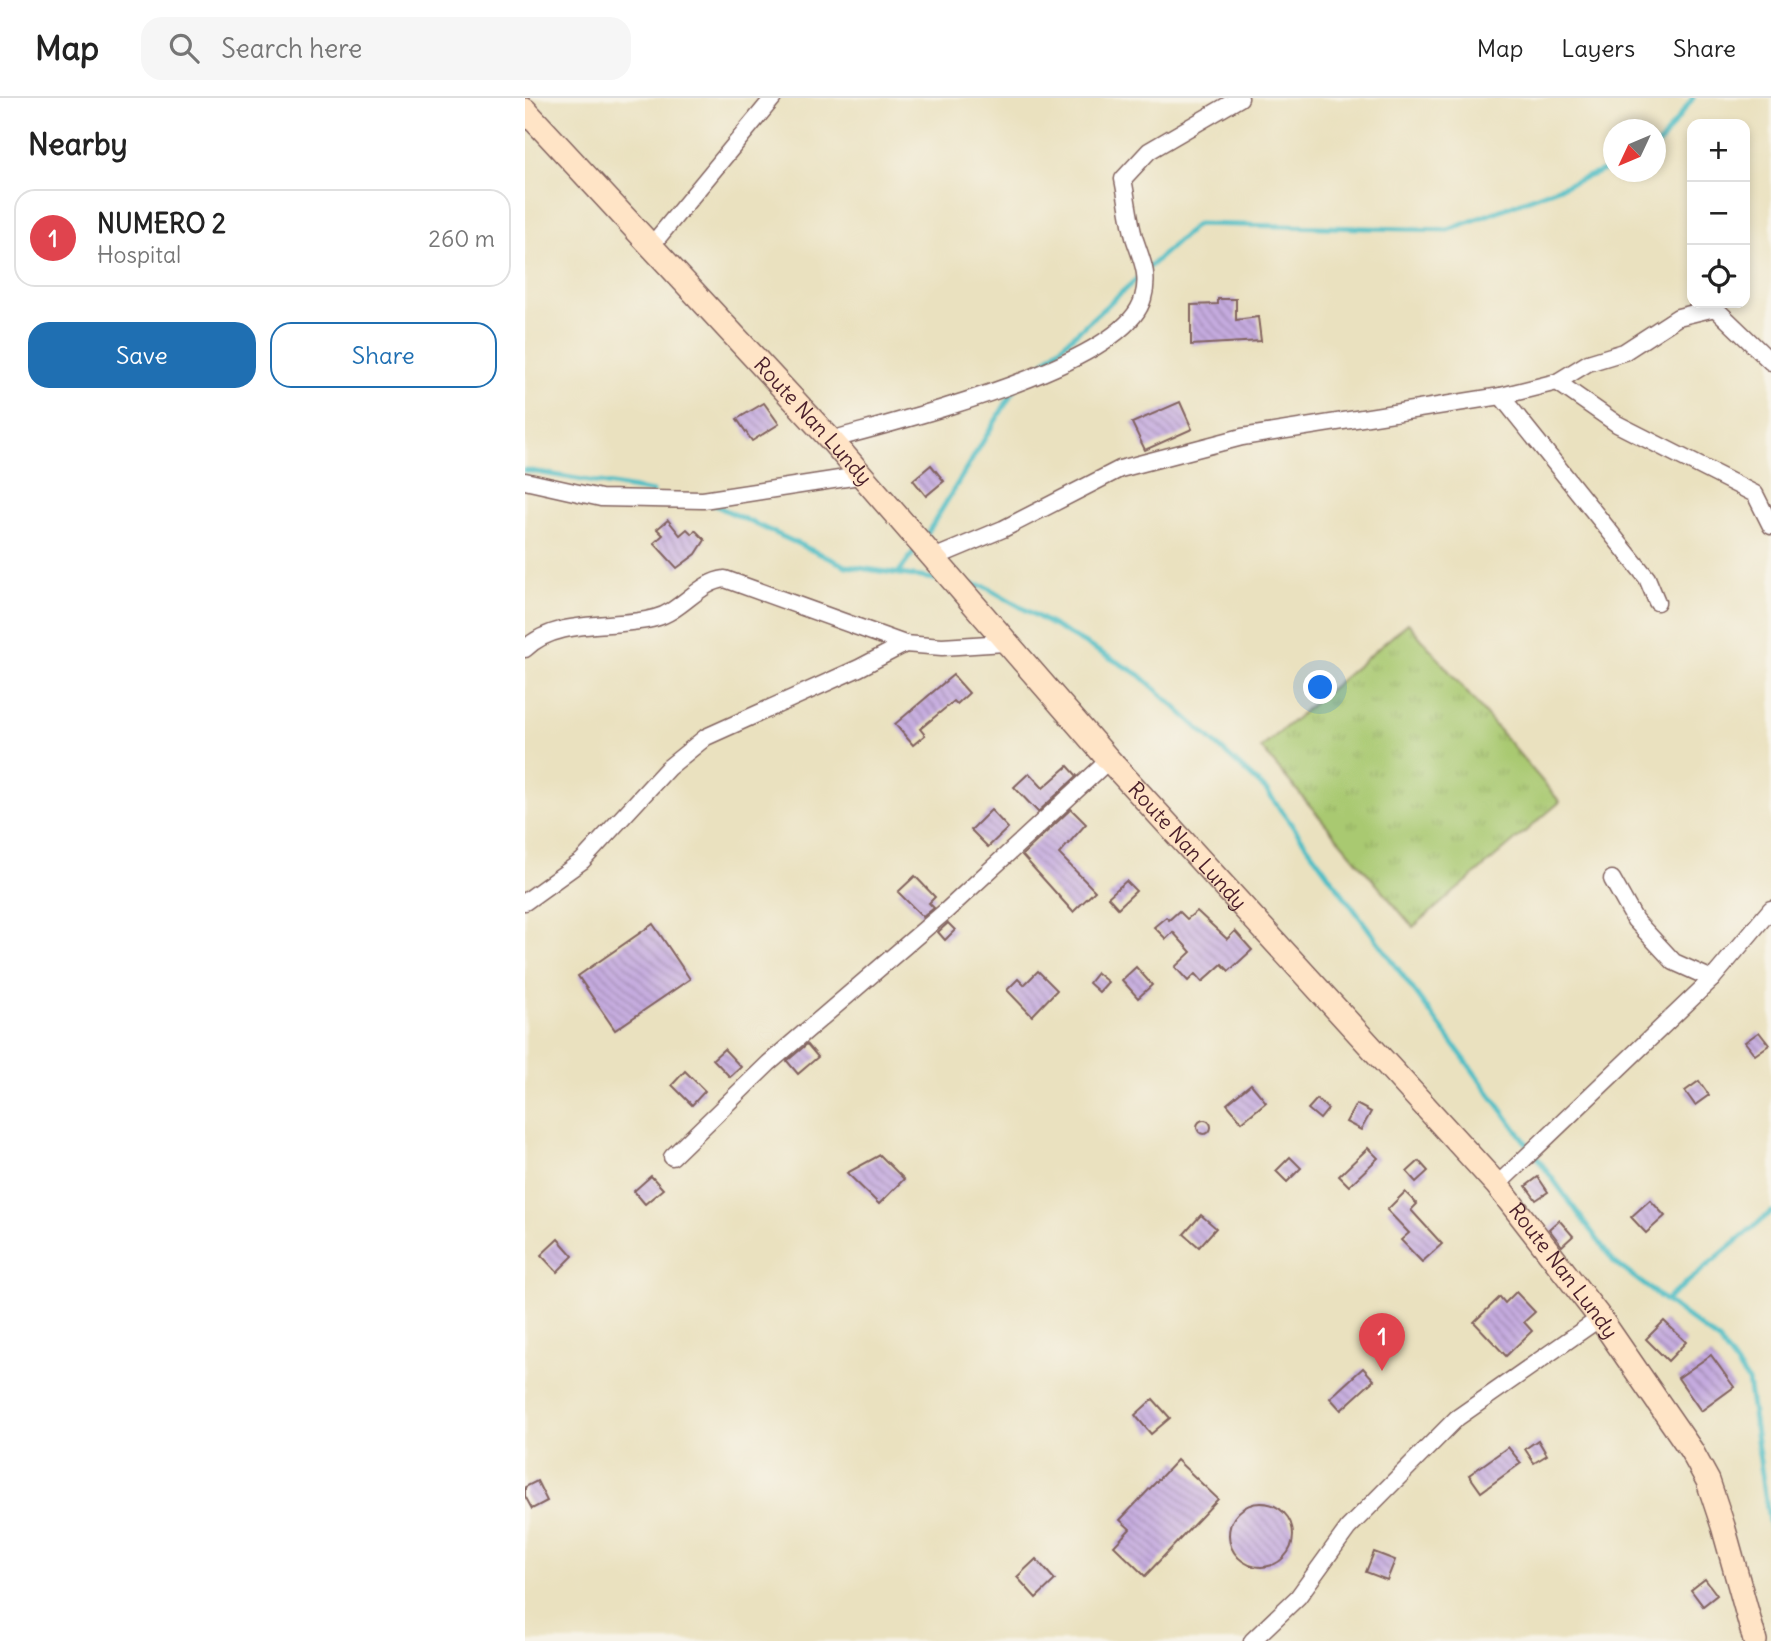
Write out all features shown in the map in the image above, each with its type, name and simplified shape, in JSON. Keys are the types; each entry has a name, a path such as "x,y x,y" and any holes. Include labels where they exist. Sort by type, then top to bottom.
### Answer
{"main road":[{"name":"Route Nan Lundy","path":"525,110 831,440 931,559 1109,760 1497,1185 1600,1318 1672,1418 1707,1481 1755,1641"}],"street":[{"path":"651,246 772,98"},
{"path":"831,440 1017,386 1108,339 1129,323 1143,300 1147,270 1134,235 1123,179 1149,151 1240,98"},
{"path":"931,559 992,534 1120,469 1242,437 1501,396 1557,382 1588,363 1624,352 1678,317 1716,308 1771,362"},
{"path":"1557,382 1617,424 1755,494 1771,526"},
{"path":"1501,396 1647,578 1657,602"},
{"path":"525,481 601,498 703,500 859,476"},
{"path":"525,649 561,630 657,618 687,602 713,581 725,579 905,644 942,647 1005,643"},
{"path":"525,902 582,861 668,768 706,737 859,668 905,644"},
{"path":"672,1157 769,1063 947,910 1109,760"},
{"path":"1612,879 1635,920 1674,962 1712,979"},
{"path":"1497,1185 1712,979 1771,909"},
{"path":"1252,1641 1298,1597 1348,1528 1457,1418 1600,1318"}],"green space":[{"path":"1408,623 1560,802 1413,927 1261,748"}],"building":[{"path":"1218,299 1236,299 1236,320 1258,317 1261,341 1191,345 1191,305 1218,304"},
{"path":"1180,402 1192,429 1145,450 1132,423"},
{"path":"764,403 779,424 752,441 737,419"},
{"path":"931,465 944,481 926,496 913,480"},
{"path":"668,520 680,535 687,529 692,534 695,530 705,540 696,554 677,568 654,543 663,535 657,529"},
{"path":"953,675 969,693 957,704 954,701 920,729 925,735 913,745 895,724"},
{"path":"1068,766 1077,776 1038,812 1014,787 1029,773 1043,788"},
{"path":"1071,809 1086,824 1059,854 1095,891 1073,912 1022,855"},
{"path":"991,810 1008,828 988,847 971,830"},
{"path":"915,876 935,897 929,903 934,908 923,917 898,892"},
{"path":"1126,881 1136,891 1118,908 1108,897"},
{"path":"1179,911 1187,919 1197,911 1227,939 1235,931 1252,950 1229,971 1222,964 1202,982 1195,974 1188,981 1175,967 1191,952 1173,932 1166,939 1154,927 1166,917 1169,920"},
{"path":"948,923 955,930 945,940 938,932"},
{"path":"653,924 690,979 615,1030 578,976"},
{"path":"1136,967 1152,985 1138,998 1122,980"},
{"path":"1038,971 1057,990 1032,1016 1007,990 1018,979 1024,985"},
{"path":"1097,973 1108,982 1099,992 1089,983"},
{"path":"1759,1032 1769,1045 1755,1055 1745,1042"},
{"path":"807,1044 818,1057 798,1074 787,1061"},
{"path":"724,1049 741,1067 730,1077 713,1059"},
{"path":"685,1071 705,1091 692,1105 672,1085"},
{"path":"1699,1081 1709,1095 1695,1105 1685,1091"},
{"path":"1251,1084 1266,1102 1242,1122 1227,1104"},
{"path":"1317,1099 1328,1109 1320,1119 1308,1109"},
{"path":"1356,1104 1371,1112 1361,1130 1346,1122"},
{"path":"1201,1120 1207,1120 1211,1127 1207,1134 1201,1134 1197,1130 1197,1124"},
{"path":"1368,1148 1378,1158 1349,1186 1339,1176"},
{"path":"880,1155 904,1179 879,1204 847,1173"},
{"path":"1290,1157 1301,1168 1287,1182 1276,1171"},
{"path":"1419,1161 1428,1171 1416,1182 1407,1172"},
{"path":"651,1176 663,1189 645,1204 634,1191"},
{"path":"1538,1177 1548,1192 1536,1200 1526,1186"},
{"path":"1405,1192 1417,1204 1411,1210 1442,1244 1422,1262 1401,1240 1409,1233 1387,1210"},
{"path":"1650,1200 1665,1216 1646,1233 1631,1217"},
{"path":"1201,1215 1216,1228 1199,1247 1184,1234"},
{"path":"1559,1220 1573,1236 1562,1246 1549,1229"},
{"path":"558,1239 573,1256 557,1272 541,1255"},
{"path":"1516,1292 1535,1312 1524,1322 1532,1331 1506,1356 1474,1322 1500,1297 1505,1303"},
{"path":"1664,1321 1686,1342 1668,1361 1646,1339"},
{"path":"1711,1355 1734,1387 1701,1411 1678,1378"},
{"path":"1363,1368 1374,1380 1341,1410 1330,1398"},
{"path":"1153,1399 1170,1418 1151,1434 1135,1415"},
{"path":"1538,1440 1547,1455 1534,1463 1525,1449"},
{"path":"1508,1447 1521,1463 1481,1492 1469,1475"},
{"path":"1177,1460 1218,1499 1145,1576 1114,1546 1130,1529 1120,1520"},
{"path":"537,1481 547,1501 532,1509 525,1496 525,1487"},
{"path":"1255,1503 1267,1503 1284,1512 1291,1523 1291,1547 1284,1558 1267,1567 1255,1567 1243,1562 1234,1553 1229,1541 1229,1529 1234,1517 1243,1508"},
{"path":"1374,1552 1395,1560 1387,1580 1366,1572"},
{"path":"1036,1559 1055,1580 1036,1598 1017,1577"},
{"path":"1705,1579 1717,1595 1703,1606 1691,1590"}],"waterway":[{"path":"1666,135 1693,98"},
{"path":"1148,268 1197,224 1448,230 1603,171"},
{"path":"1036,369 1141,275"},
{"path":"925,537 1016,387"},
{"path":"525,470 653,492"},
{"path":"710,503 846,566 941,580"},
{"path":"899,572 917,548"},
{"path":"968,584 986,587 1140,675 1266,790 1614,1262 1719,1341 1748,1381 1771,1534"},
{"path":"1666,1300 1771,1212"}],"place":[{"name":"NUMERO 2","path":"1382,1371"}]}
